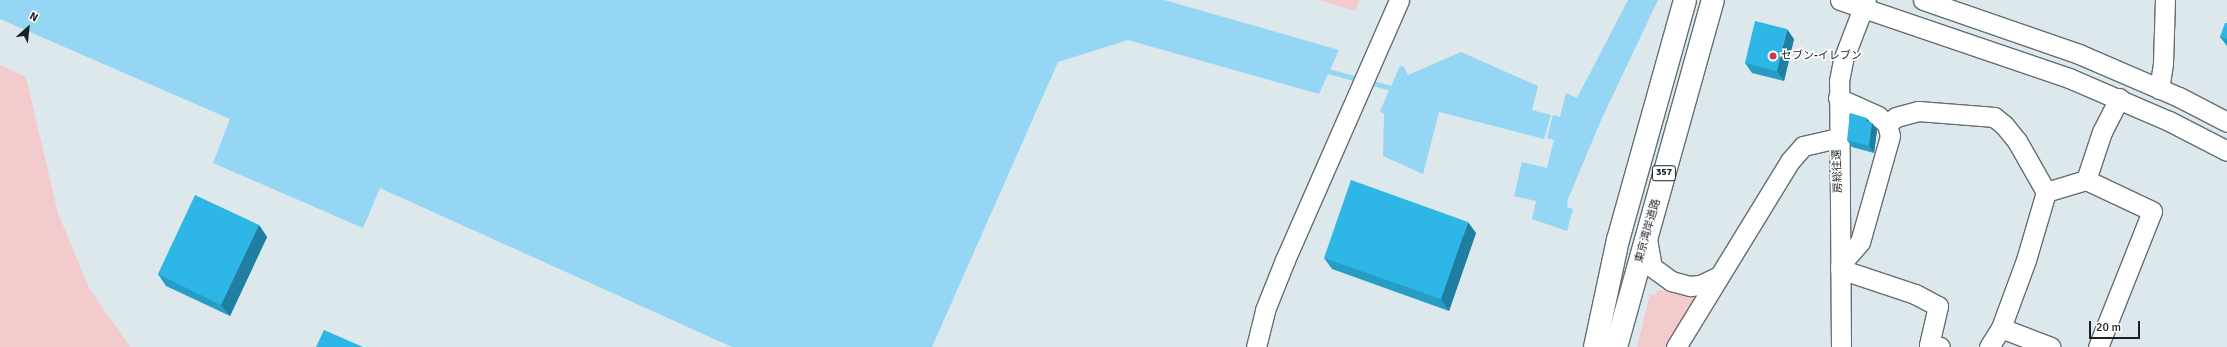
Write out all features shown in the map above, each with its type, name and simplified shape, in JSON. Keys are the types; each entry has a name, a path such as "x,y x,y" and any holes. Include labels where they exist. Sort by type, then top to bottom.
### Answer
{"highway":[{"name":"357","path":"1595,347 1621,225 1685,0"},
{"name":"東京湾岸道路","path":"1616,347 1713,0"}],"street":[{"path":"1256,347 1268,303 1349,110 1399,0"},
{"path":"1840,0 1864,4 2037,66 2119,98 2227,151"},
{"path":"1923,0 2079,54 2159,89 2227,122"},
{"path":"2159,89 2163,63 2165,0"},
{"name":"房総往還","path":"1841,347 1838,98 1844,60 1864,4"},
{"path":"1838,98 1878,116 1887,124 1890,136 1860,242 1840,267 1915,294 1938,306 1929,345 1940,347"},
{"path":"2086,180 2102,132 2119,98"},
{"path":"1887,124 1896,117 1918,111 1994,117 2004,125 2017,141 2046,192 2026,260 2001,328 1989,347"},
{"path":"1676,347 1796,153 1810,143 1838,138"},
{"path":"2046,192 2086,180 2152,211 2098,347"},
{"path":"1647,235 1652,267 1659,274 1690,286 1700,285 1719,276"},
{"path":"2001,328 2051,347"}],"shaded area":[{"path":"1318,0 1359,0 1356,11"},
{"path":"0,65 26,77 58,213 89,288 130,347 0,347"},
{"path":"1658,290 1686,295 1697,294 1666,347 1637,347 1650,294 1655,295"}],"water":[{"path":"0,0 1164,0 1339,50 1319,94 1128,40 1058,62 932,347 732,347 380,188 363,228 213,163 230,119 0,19"},
{"path":"1628,0 1658,0 1602,118 1568,199 1567,207 1573,209 1567,231 1532,219 1536,201 1514,196 1522,162 1547,168 1554,140 1547,138 1553,115 1560,117 1566,93 1577,98"},
{"path":"1461,52 1538,86 1532,110 1551,115 1544,139 1439,112 1423,174 1383,156 1384,114 1380,111 1400,66 1404,67 1408,75"}],"building":[{"path":"1755,21 1787,29 1777,71 1745,63"},
{"path":"2225,23 2227,23 2227,39 2220,37"},
{"path":"1850,113 1867,118 1866,121 1872,123 1869,146 1847,140"},
{"path":"1351,180 1468,222 1441,299 1324,258"},
{"path":"195,195 259,225 221,305 158,274"},
{"path":"324,330 363,347 316,347"}],"waterway":[{"path":"1324,70 1395,89"}],"place":[{"name":"セブン-イレブン","path":"1773,56"}]}
